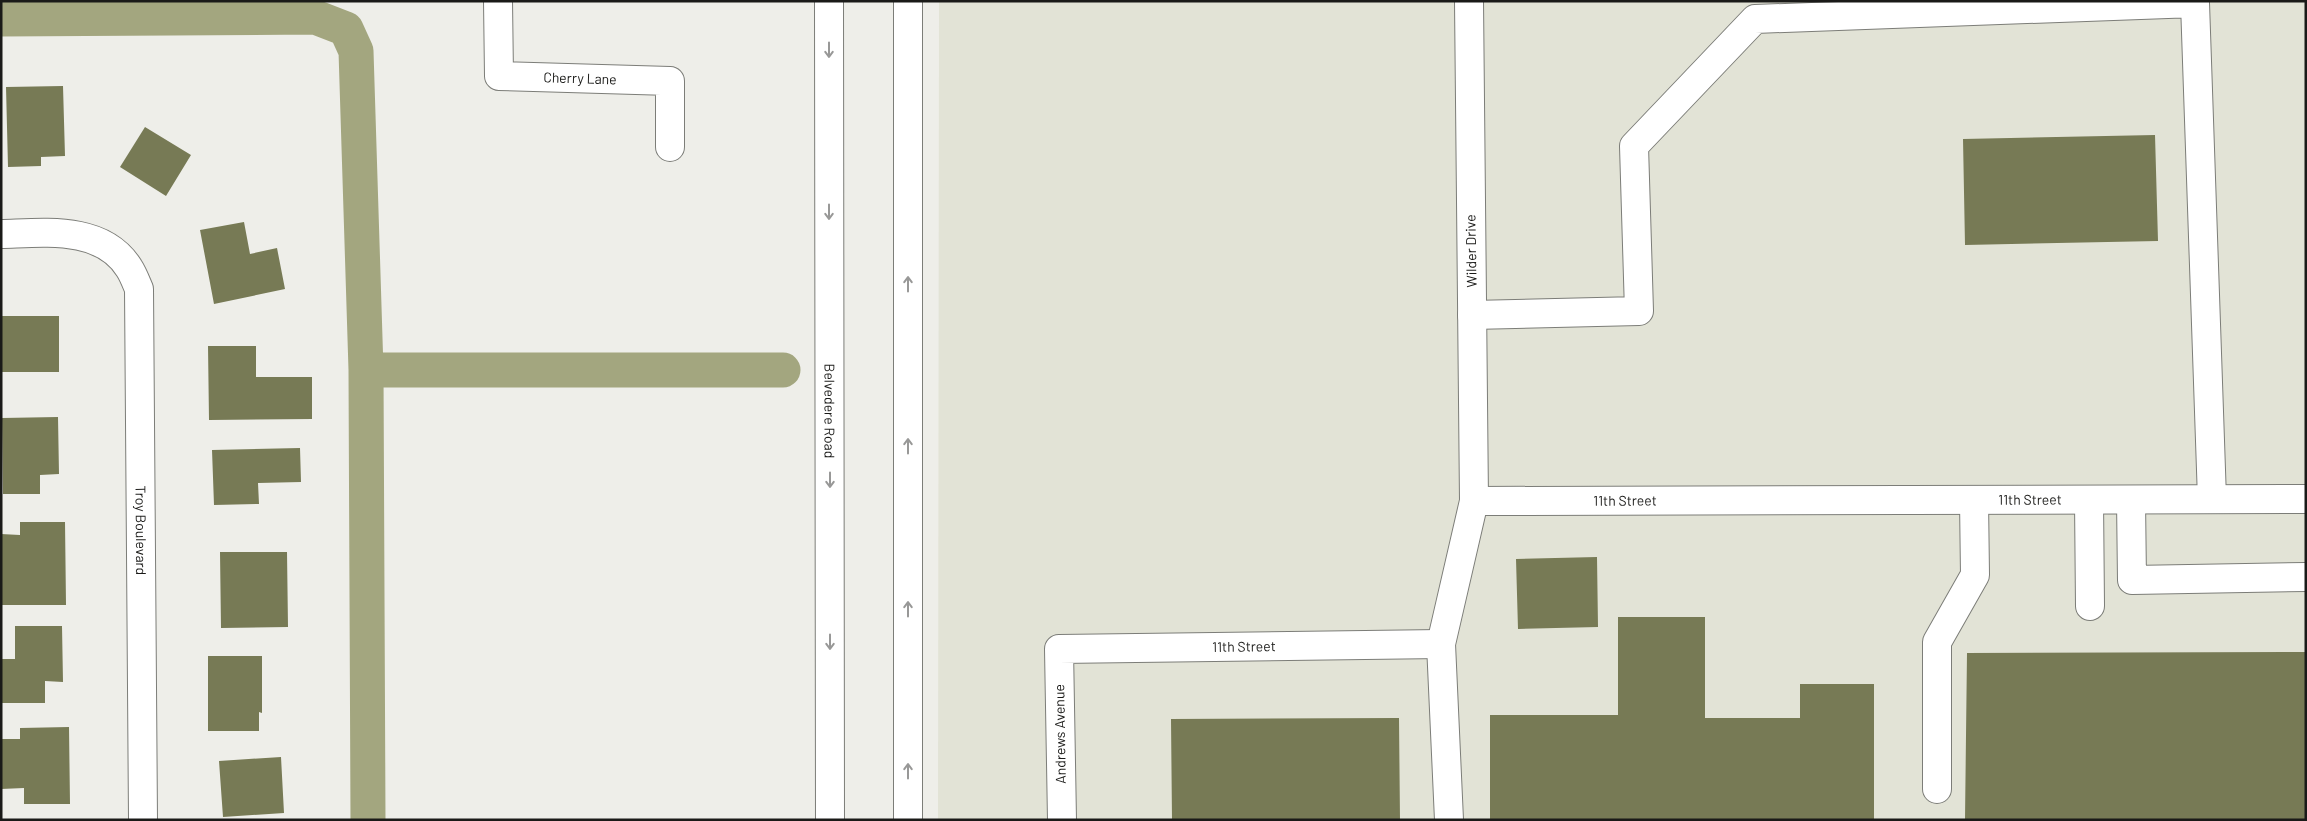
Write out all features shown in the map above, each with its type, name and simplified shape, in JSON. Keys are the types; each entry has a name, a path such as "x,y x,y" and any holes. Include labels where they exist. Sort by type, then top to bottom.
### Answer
{"street":[{"name":"Cherry Lane","path":"498,1 499,76 670,81 670,147"},
{"name":"Belvedere Road","path":"829,1 830,820"},
{"path":"908,1 908,820"},
{"name":"Wilder Drive","path":"1469,1 1474,501"},
{"path":"1472,315 1639,311 1634,146 1755,10 2195,3 2212,499"},
{"name":"Troy Boulevard","path":"1,234 66,233 90,238 112,249 128,266 139,288 143,820"},
{"name":"11th Street","path":"1474,501 2306,499"},
{"path":"1937,789 1937,642 1975,575 1974,500"},
{"path":"2089,500 2090,606"},
{"path":"2130,500 2132,580 2306,577"},
{"path":"1449,820 1441,644 1474,501"},
{"name":"11th Street","path":"1059,649 1441,644"},
{"name":"Andrews Avenue","path":"1059,649 1062,820"}],"shaded area":[{"path":"939,1 2306,1 2306,820 938,820"}],"building":[{"path":"63,86 65,156 41,157 41,166 8,167 6,87"},
{"path":"145,127 191,155 166,196 120,167"},
{"path":"2155,135 2158,241 1965,245 1963,139"},
{"path":"244,222 250,254 277,248 285,289 214,304 200,230"},
{"path":"1,316 59,316 59,372 1,372"},
{"path":"208,346 256,346 256,377 312,377 312,419 209,420"},
{"path":"58,417 59,474 40,475 40,494 3,494 2,418"},
{"path":"300,448 301,482 258,483 259,504 214,505 212,450"},
{"path":"20,522 65,522 66,605 1,605 1,534 20,535"},
{"path":"220,552 287,552 288,627 221,628"},
{"path":"1597,557 1598,627 1518,629 1516,559"},
{"path":"1618,617 1705,617 1705,718 1800,718 1800,684 1874,684 1874,820 1490,820 1490,715 1618,715"},
{"path":"15,626 62,626 63,682 45,681 45,703 1,703 1,659 15,659"},
{"path":"2306,652 2306,820 1965,820 1967,653"},
{"path":"208,656 262,656 262,713 259,712 259,731 208,731"},
{"path":"1399,718 1400,820 1172,820 1171,719"},
{"path":"69,727 70,804 24,804 24,788 1,789 1,739 20,739 20,728"},
{"path":"281,757 284,813 223,817 219,761"}],"waterway":[{"path":"1,19 315,17 346,29 356,51 366,370 368,820"},
{"path":"366,370 783,370"}]}
